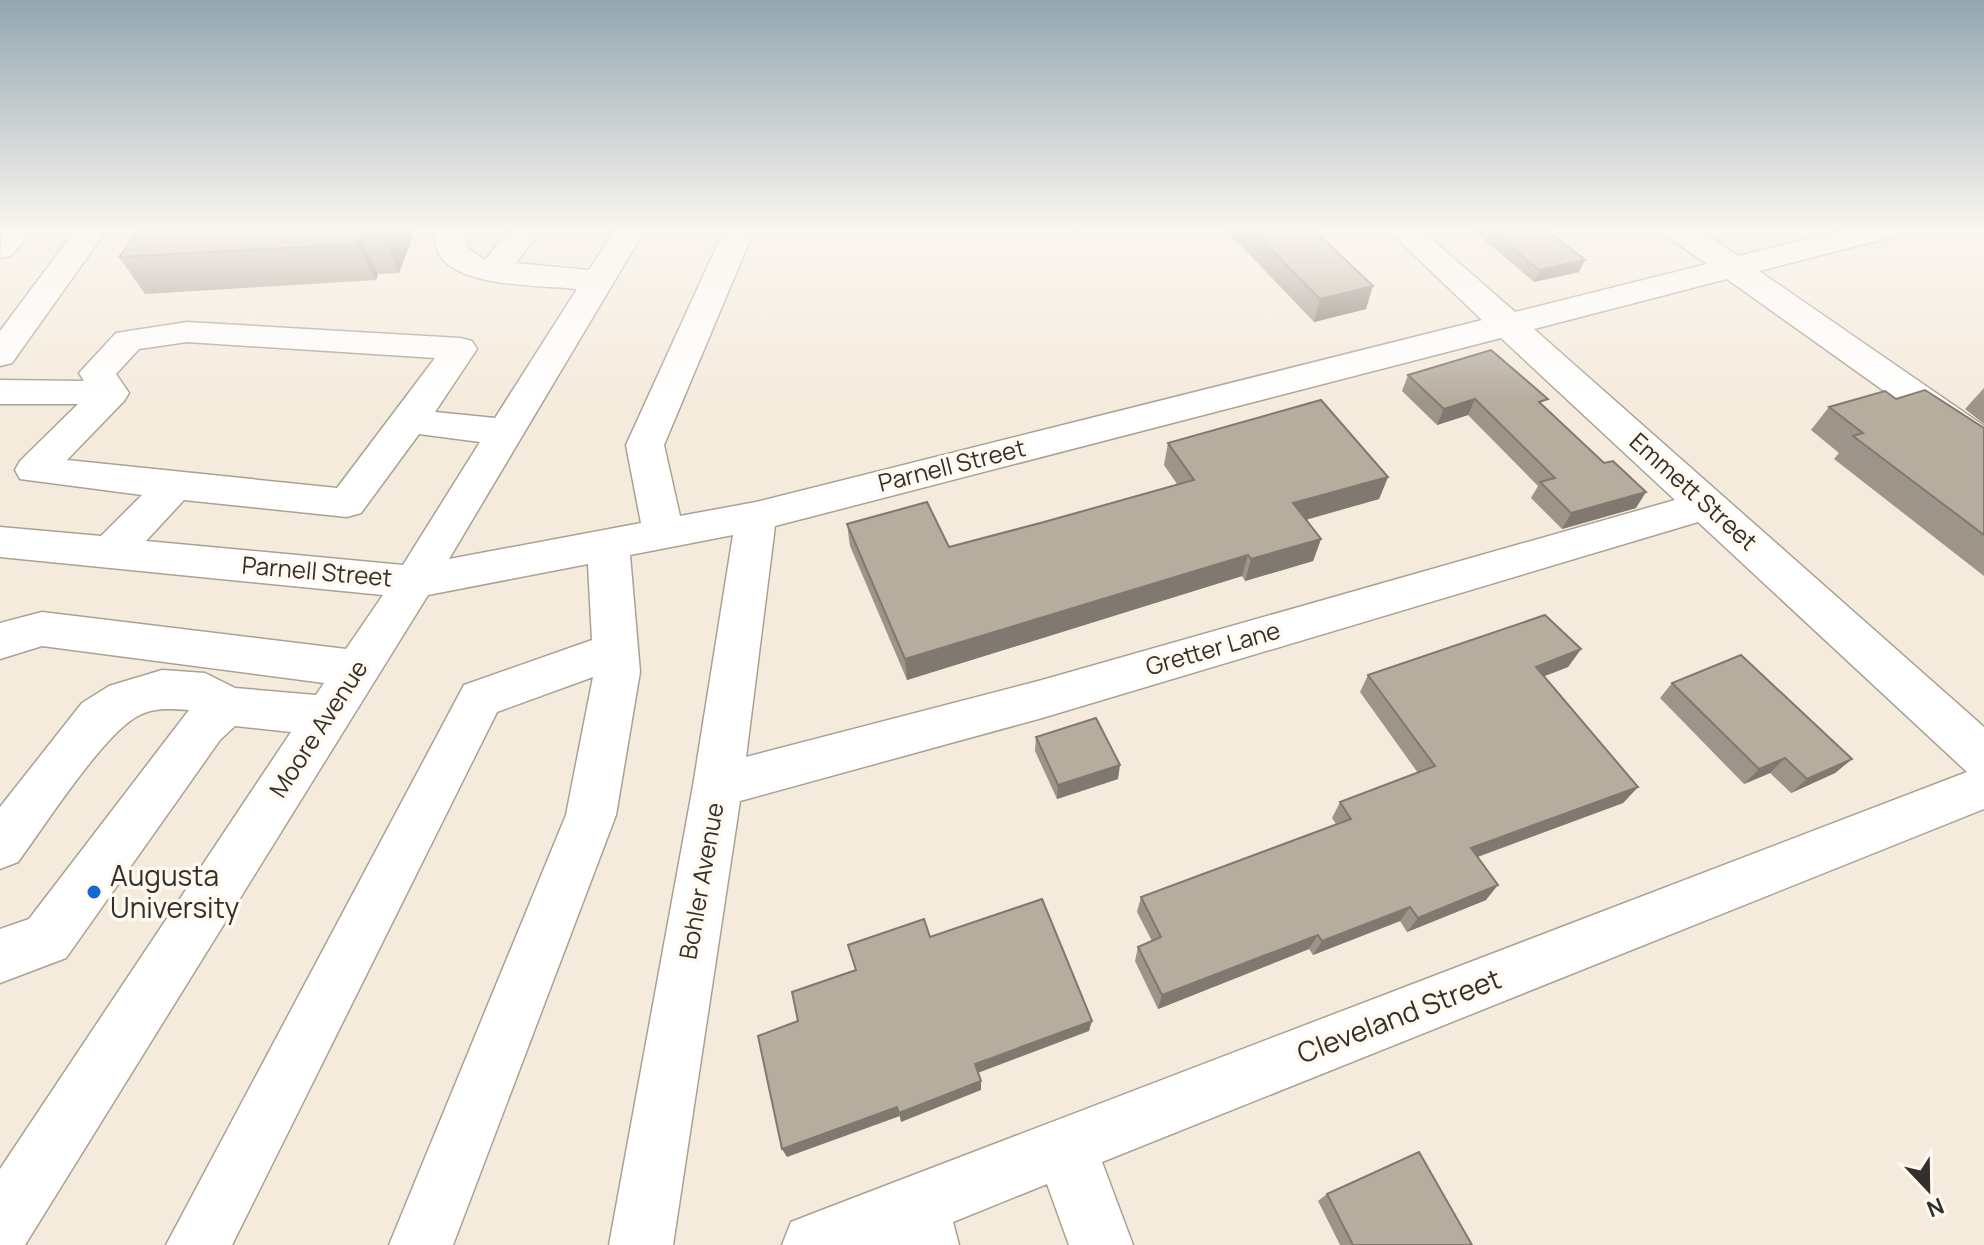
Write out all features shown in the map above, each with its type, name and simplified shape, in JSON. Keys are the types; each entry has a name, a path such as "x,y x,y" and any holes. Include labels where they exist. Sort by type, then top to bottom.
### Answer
{"street":[{"path":"0,355 50,286"},
{"name":"Moore Avenue","path":"0,1226 414,582 595,286"},
{"path":"664,534 645,445 715,286"},
{"name":"Emmett Street","path":"1465,286 1984,757"},
{"name":"Parnell Street","path":"0,542 414,582 756,516 1656,286"},
{"path":"1758,286 1984,444"},
{"path":"187,332 460,349 347,503 34,470 111,393 97,373 128,340 187,332"},
{"path":"0,392 111,393"},
{"path":"409,421 505,432"},
{"path":"110,553 175,485"},
{"name":"Gretter Lane","path":"718,786 1042,699 1706,505"},
{"name":"Bohler Avenue","path":"641,1245 718,786 756,516"},
{"path":"421,1245 591,815 617,672 608,545"},
{"path":"0,641 42,629 357,669"},
{"path":"198,1245 480,699 615,650"},
{"path":"0,846 99,717 125,700 162,689 205,692 226,706 328,716"},
{"path":"0,956 47,939 203,726 226,706"},
{"name":"Cleveland Street","path":"814,1245 922,1225 1065,1147 1984,787"},
{"path":"1065,1147 1101,1245"}],"building":[{"path":"1307,286 1373,286 1320,299"},
{"path":"1491,350 1548,399 1539,402 1604,463 1613,461 1646,492 1571,513 1540,482 1555,478 1475,399 1444,409 1408,375"},
{"path":"1925,390 1984,428 1984,535 1853,436 1863,433 1829,407 1885,391 1896,399"},
{"path":"1321,400 1388,477 1293,503 1321,539 1251,559 1248,555 905,659 847,524 927,502 949,547 1194,480 1168,443"},
{"path":"1545,615 1581,649 1536,667 1638,787 1471,848 1498,885 1418,918 1410,907 1322,941 1318,935 1162,995 1138,947 1161,937 1141,897 1351,819 1340,802 1435,766 1368,675"},
{"path":"1741,655 1852,759 1807,779 1785,758 1759,769 1672,683"},
{"path":"1096,718 1120,765 1058,785 1036,737"},
{"path":"1042,899 1092,1021 975,1064 981,1081 899,1113 897,1107 782,1149 758,1036 798,1021 792,992 856,970 848,945 924,919 930,937"},
{"path":"1419,1152 1472,1245 1353,1245 1327,1194"}],"place":[{"name":"Augusta University","path":"94,892"}]}
